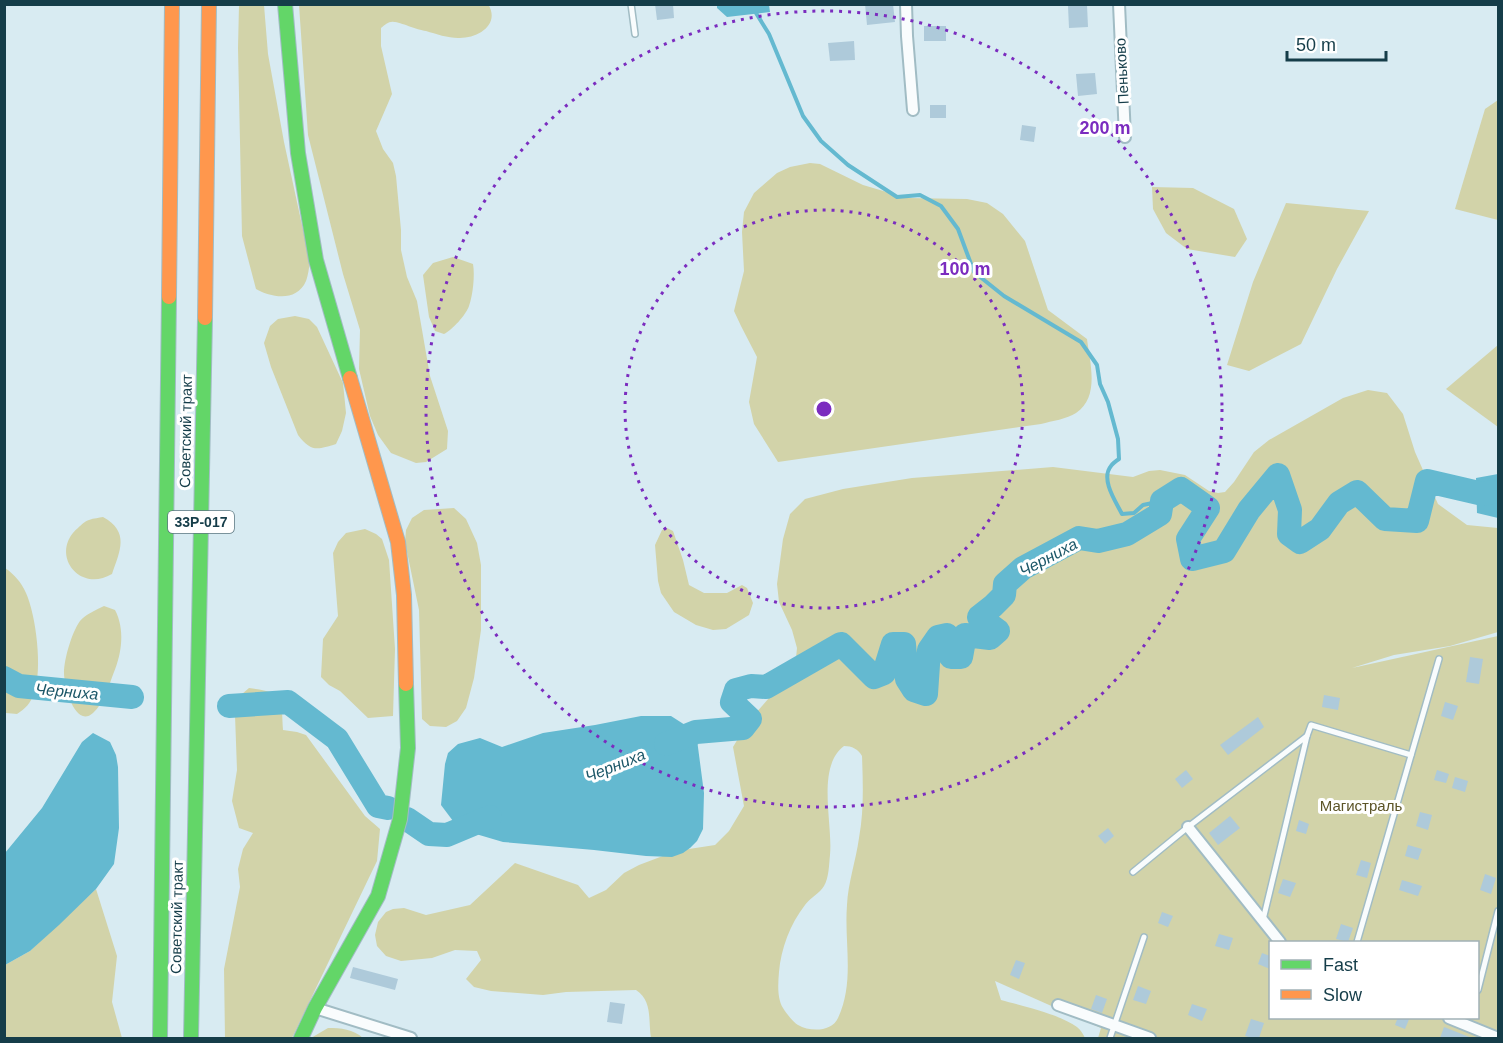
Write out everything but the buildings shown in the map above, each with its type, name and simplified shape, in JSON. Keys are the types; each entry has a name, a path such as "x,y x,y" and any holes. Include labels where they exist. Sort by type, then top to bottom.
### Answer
{"main road":[{"name":"Советский тракт","path":"160,1038 172,4"},
{"name":"Советский тракт","path":"191,1038 206,264 208,4"},
{"path":"285,4 298,153 316,260 398,542 404,595 408,748 400,819 378,896 315,1008 301,1038"}],"street":[{"path":"906,4 913,110"},
{"name":"Пеньково","path":"1119,4 1125,136"},
{"path":"1188,827 1279,941"},
{"path":"1058,1005 1150,1038"},
{"path":"315,1008 411,1038"},
{"path":"1469,1022 1498,1038"}],"lane":[{"path":"632,4 635,34"},
{"path":"1358,941 1439,659"},
{"path":"1262,922 1311,725 1412,754"},
{"path":"1133,872 1308,736"},
{"path":"1479,986 1498,911"},
{"path":"1110,1038 1144,937"}],"green space":[{"path":"488,4 491,12 489,24 479,33 465,38 450,37 394,22 381,28 381,46 392,94 376,131 383,149 393,163 401,230 401,250 407,277 417,301 430,376 448,431 447,449 426,462 416,463 391,453 378,435 370,416 359,369 360,330 343,274 308,135 299,5"},
{"path":"239,5 264,5 268,54 310,262 302,288 284,296 276,296 256,289 242,236"},
{"path":"1498,100 1498,220 1455,209 1485,109"},
{"path":"810,163 820,164 863,185 907,198 967,199 987,203 1003,214 1025,241 1048,310 1087,339 1092,379 1088,398 1083,406 1068,417 1041,424 778,462 754,424 749,402 757,357 734,311 744,271 742,232 744,212 754,193 777,173 790,167"},
{"path":"1152,187 1193,188 1234,209 1247,239 1235,257 1187,249 1166,233 1153,209"},
{"path":"1286,203 1369,211 1337,269 1301,344 1249,371 1227,365 1253,282"},
{"path":"453,257 473,264 473,285 467,310 458,322 444,334 435,331 429,317 423,275 433,263"},
{"path":"295,316 309,319 317,327 343,383 346,413 342,431 336,444 324,448 311,447 298,435 264,343 270,326 278,319"},
{"path":"1498,345 1498,427 1446,389"},
{"name":"Магистраль","path":"1368,390 1387,393 1403,414 1415,452 1438,504 1467,525 1498,528 1498,632 1450,646 1394,655 1352,668 1498,636 1498,1038 1098,1038 1101,1028 995,981 1001,1000 1069,1022 1081,1031 1085,1038 651,1038 649,1012 645,1000 636,990 543,995 491,991 474,987 466,979 481,960 477,951 455,950 432,958 401,961 386,956 377,946 375,935 378,922 386,912 404,908 426,915 470,905 515,863 578,885 589,898 606,890 624,873 639,865 676,851 715,845 729,831 744,806 733,747 748,722 769,698 789,681 795,668 797,648 792,630 779,602 777,584 783,539 790,514 805,499 843,489 912,478 1053,467 1133,477 1160,470 1185,475 1209,491 1218,493 1225,492 1254,452 1269,440 1343,398","holes":["844,746 859,751 862,756 863,787 861,828 847,905 848,976 843,1004 835,1023 826,1028 814,1030 798,1025 783,1008 779,995 779,972 784,946 795,920 807,902 826,883 830,842 828,796 830,767 835,755"]},
{"path":"454,508 466,519 477,543 481,565 481,630 474,678 466,708 457,721 446,727 430,726 422,719 419,610 405,542 406,530 412,518 424,510"},
{"path":"103,517 117,529 121,542 120,550 112,574 100,579 88,579 71,568 66,548 70,538 82,524"},
{"path":"667,528 673,531 689,585 704,593 727,593 742,585 747,588 753,603 749,615 726,629 713,630 696,625 674,612 661,593 655,545 662,530"},
{"path":"365,529 382,539 389,560 395,649 393,716 368,718 340,691 321,677 323,639 338,616 333,553 338,542 346,533"},
{"path":"5,568 17,579 26,593 33,615 37,643 37,683 31,700 17,714 5,711"},
{"path":"104,606 115,610 120,625 117,665 97,709 87,716 81,715 76,711 68,695 64,673 65,661 71,639 80,621"},
{"path":"249,688 275,694 279,698 283,730 306,735 365,816 380,829 377,861 292,1038 225,1038 224,969 240,887 238,869 243,849 253,833 239,828 232,801 237,770 235,715 242,694"},
{"path":"96,889 117,956 112,1002 122,1038 5,1038 5,965 30,951"},
{"path":"328,1028 347,1030 363,1038 311,1038"}],"water":[{"path":"717,5 769,5 770,12 727,17 717,8"},
{"path":"1498,474 1498,518 1477,513 1476,478"},
{"path":"641,716 671,716 696,732 704,793 703,829 697,841 683,853 672,857 646,856 503,842 459,829 441,805 448,753 458,744 480,738 502,747 543,733"},
{"path":"93,733 110,742 118,767 119,828 114,864 96,889 59,925 30,951 5,965 5,853 42,808 82,742"}],"waterway":[{"path":"756,13 769,34 803,116 821,141 848,165 897,197 920,195 941,206 958,229 974,272 1004,296 1081,342 1097,365 1100,384 1108,402 1118,439 1119,459 1111,466 1107,477 1113,497 1122,514 1134,513 1143,505 1162,501"},
{"name":"Черниха","path":"666,744 696,732 743,728 750,719 732,702 736,690 751,686 766,687 841,644 874,677 884,673 893,644 904,644 907,679 914,690 926,694 929,650 938,637 947,635 951,657 961,657 965,635 990,638 998,631 979,617 1004,595 1005,584 1023,568 1079,538 1098,541 1127,534 1160,514 1162,501 1181,489 1208,508 1188,539 1192,559 1224,551 1249,510 1278,475 1290,510 1289,534 1300,542 1320,529 1339,503 1357,492 1385,519 1417,521 1427,481 1483,494 1498,491"},
{"name":"Черниха","path":"4,678 19,686 132,697"},
{"name":"Черниха","path":"229,706 288,702 337,739 378,806 388,808"},
{"name":"Черниха","path":"407,819 429,834 447,835 490,817"}],"traffic: fast":[{"path":"285,4 298,153 316,260 350,378"},
{"path":"160,1038 169,297"},
{"path":"191,1038 205,318"},
{"path":"301,1038 315,1008 378,896 400,819 408,748 406,684"}],"traffic: slow":[{"path":"169,297 172,4"},
{"path":"205,318 209,4"},
{"path":"350,378 398,542 404,595 406,684"}]}
